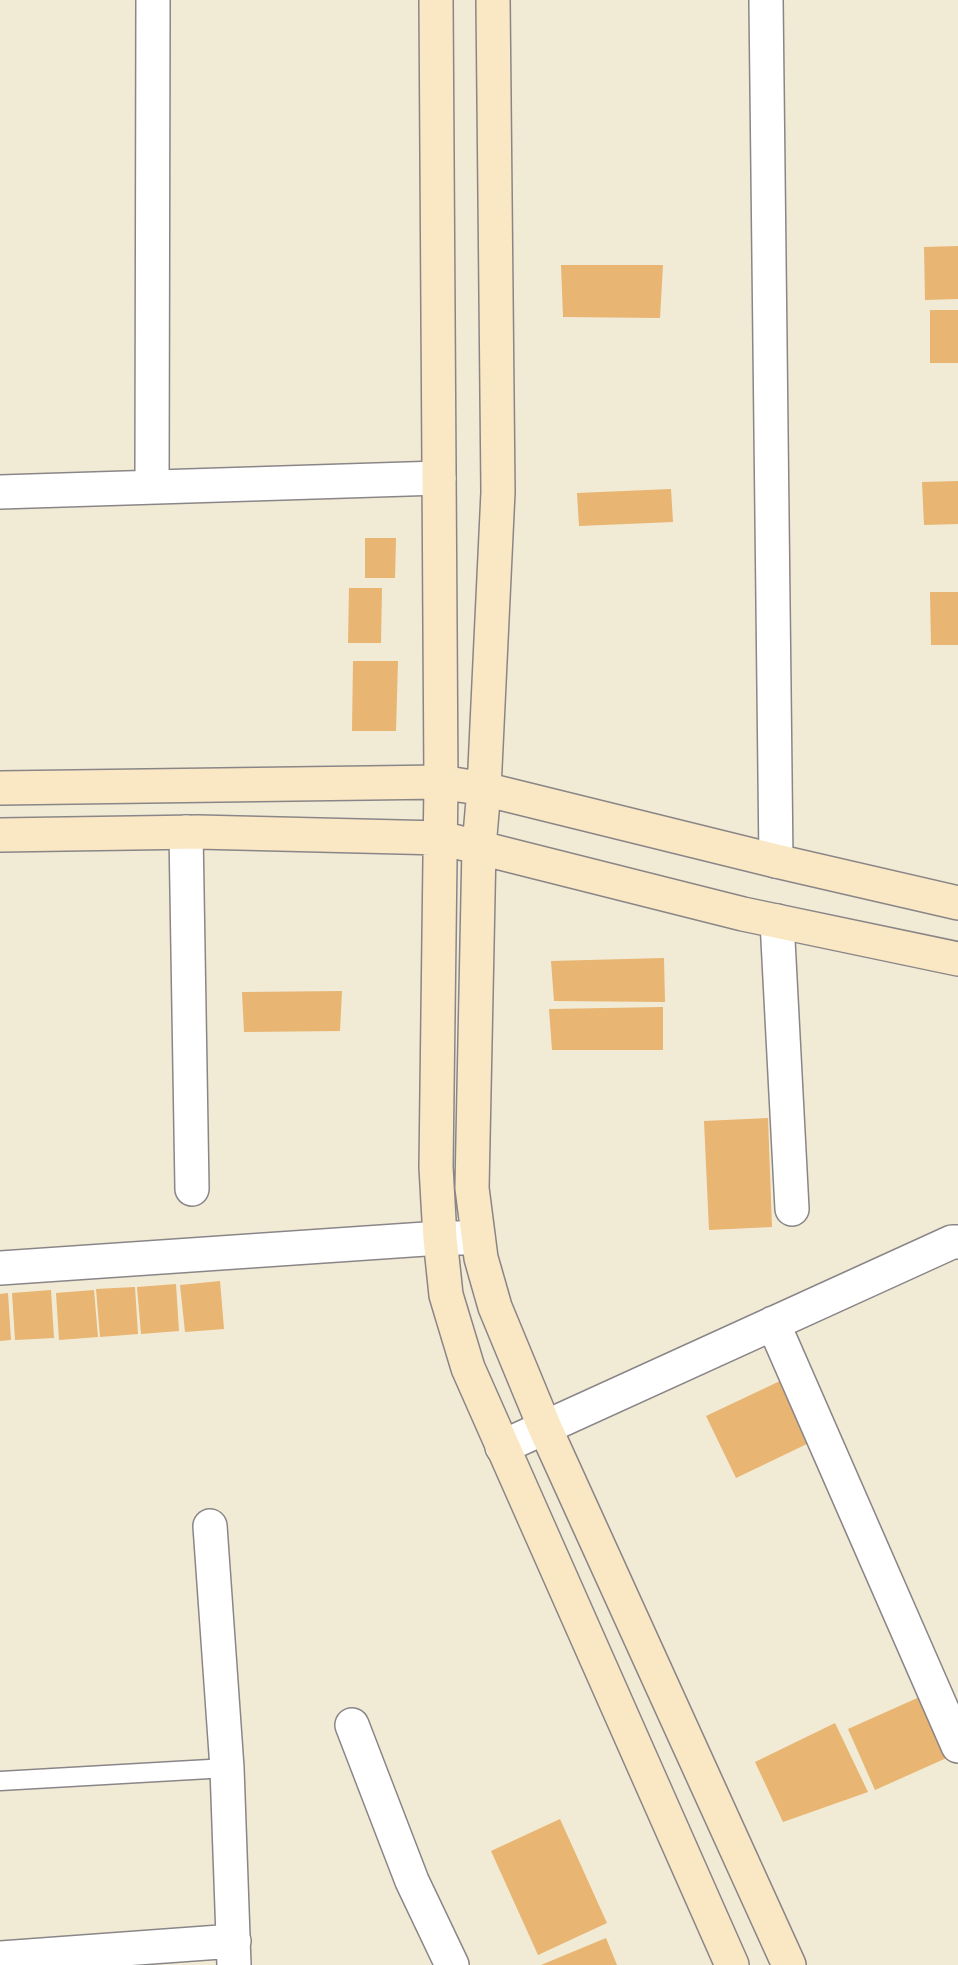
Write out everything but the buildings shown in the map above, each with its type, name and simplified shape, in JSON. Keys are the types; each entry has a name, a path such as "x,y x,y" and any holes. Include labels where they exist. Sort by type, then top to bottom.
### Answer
{"street":[{"path":"152,487 153,0"},
{"path":"436,0 441,782 436,1167 446,1295 468,1368 732,1965"},
{"path":"493,0 498,492 484,789 479,847 472,1188 481,1258 495,1307 545,1428 789,1965"},
{"path":"766,0 776,861"},
{"path":"0,492 439,478"},
{"path":"0,788 441,782 484,789 958,903"},
{"path":"186,832 192,1189"},
{"path":"0,835 186,832 441,838 777,921 958,959"},
{"path":"777,921 792,1209"},
{"path":"0,1268 440,1238 478,1238"},
{"path":"502,1447 952,1242 958,1242"},
{"path":"773,1323 958,1746"},
{"path":"17,1960 234,1953 227,1768 210,1526"},
{"path":"352,1725 412,1881 452,1965"},
{"path":"674,1833 719,1810"}],"lane":[{"path":"0,1781 227,1768"}]}
